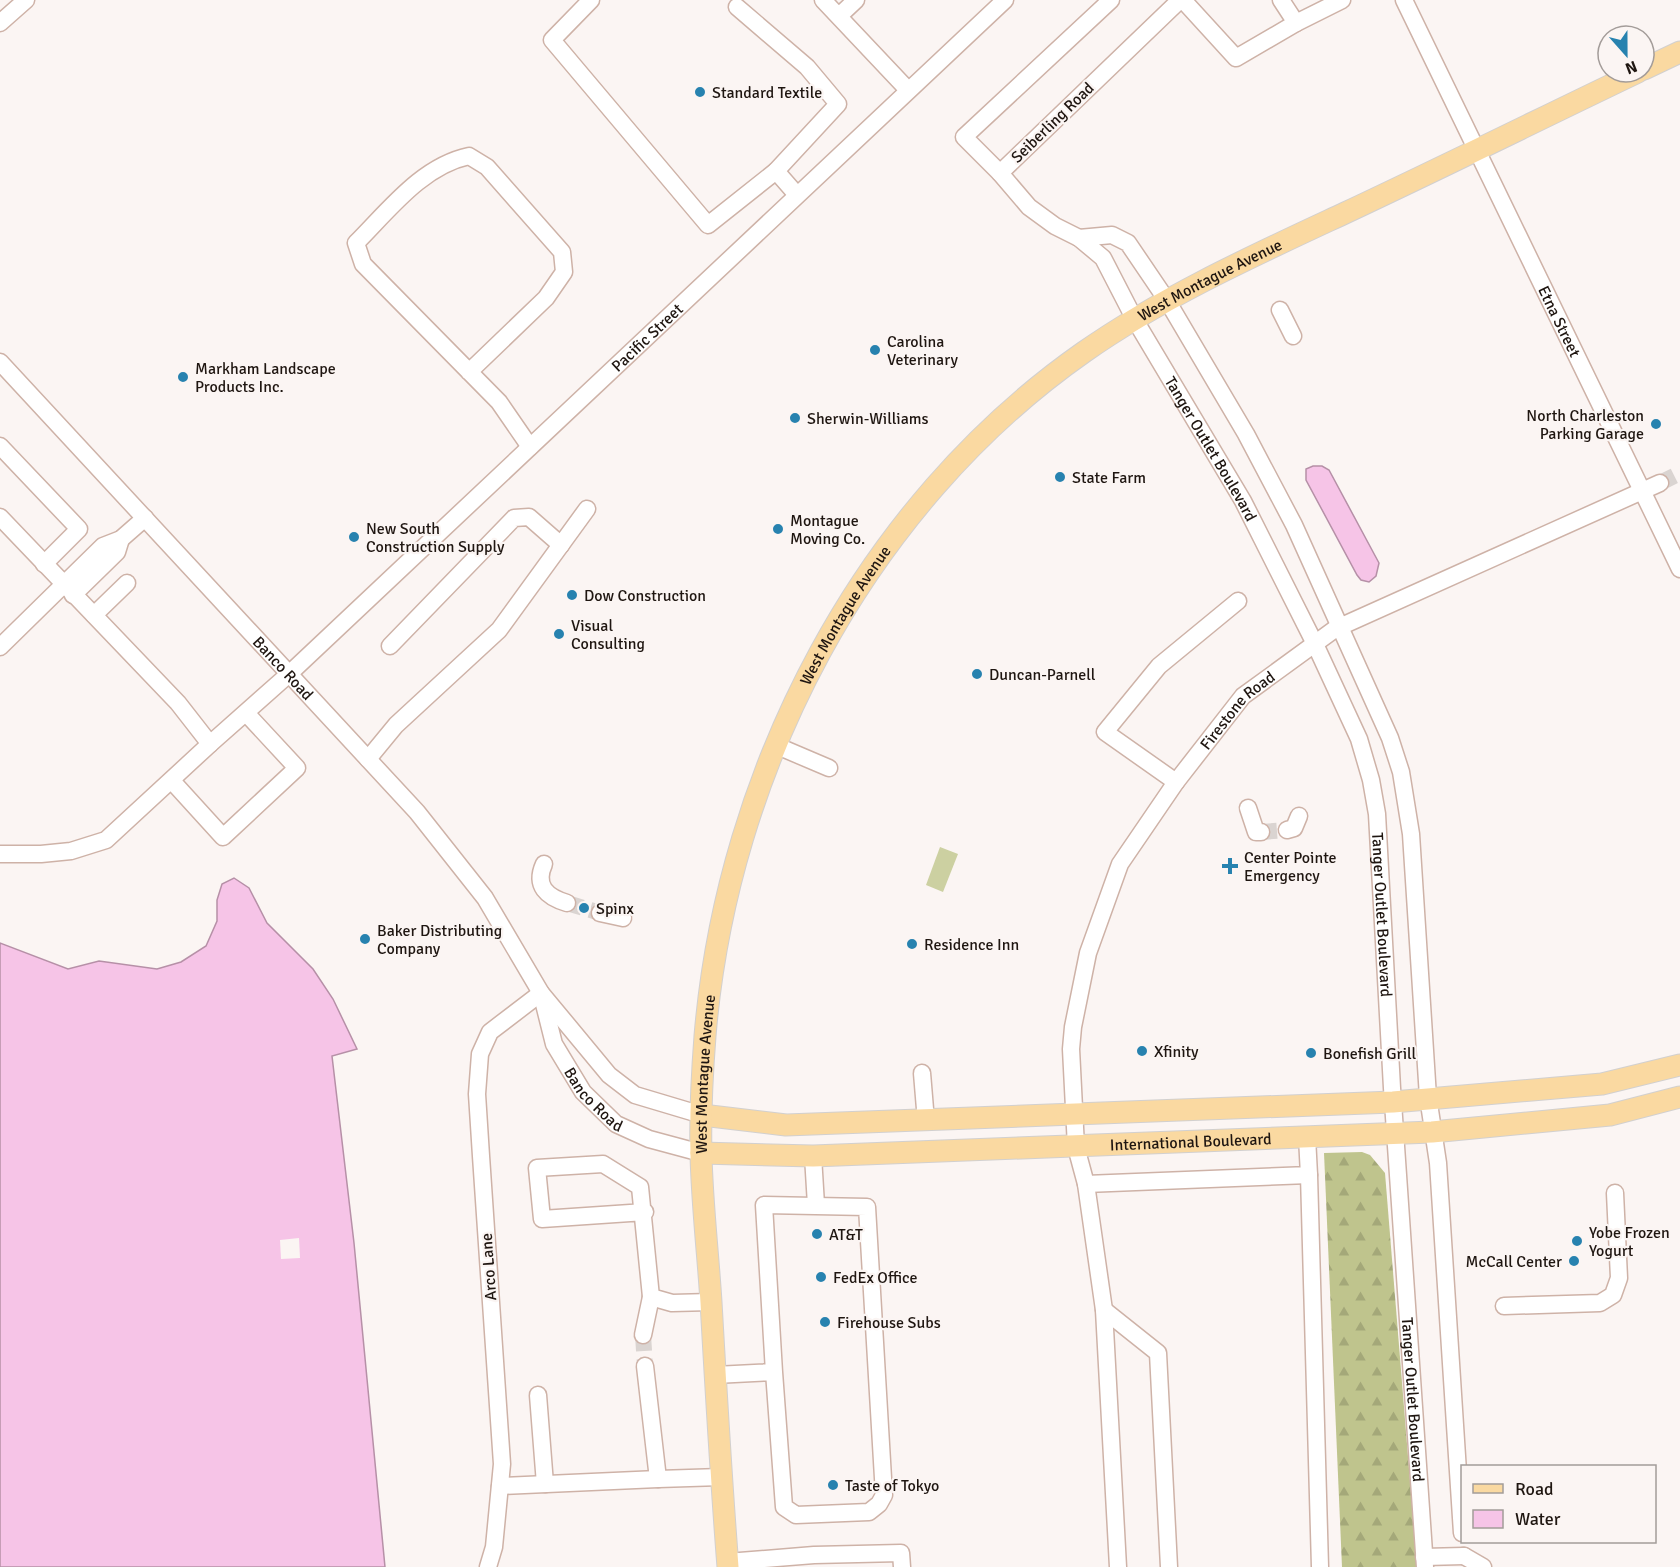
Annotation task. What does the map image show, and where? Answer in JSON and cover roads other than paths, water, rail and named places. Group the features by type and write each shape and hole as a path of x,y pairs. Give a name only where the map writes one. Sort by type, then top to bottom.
{"main road":[{"path":"1656,63 1680,52"},
{"name":"West Montague Avenue","path":"728,1565 701,1153 706,1029 721,925 741,840 775,745 814,661 879,555 950,470 1037,387 1087,350 1135,320 1274,246 1613,84"},
{"name":"International Boulevard","path":"702,1115 786,1125 1393,1102 1428,1097 1602,1084 1680,1065"},
{"name":"International Boulevard","path":"701,1153 813,1156 1432,1132 1610,1115 1680,1097"}],"street":[{"path":"0,23 26,0"},
{"path":"591,0 552,40 708,225 776,171 838,104 807,67 737,2"},
{"path":"824,0 908,90"},
{"path":"839,16 856,0"},
{"name":"Pacific Street","path":"0,854 41,855 71,851 106,840 289,674 1005,0"},
{"path":"1000,173 964,137 1111,0"},
{"path":"1181,0 1236,58 1296,23 1342,0"},
{"name":"Seiberling Road","path":"1135,320 1103,258 1079,238 1055,226 1029,207 1000,173 1181,0"},
{"path":"1281,0 1296,23"},
{"name":"Etna Street","path":"1404,0 1477,150 1488,178 1680,569"},
{"path":"469,372 546,298 564,272 562,252 487,168 469,156 452,160 431,171 356,243 363,264 469,372 499,402 530,447"},
{"path":"776,171 797,195"},
{"path":"1079,238 1112,235 1128,243 1168,302"},
{"name":"Tanger Outlet Boulevard","path":"1168,302 1246,434 1294,525 1390,738 1401,772 1408,808 1428,1097 1438,1163 1461,1518"},
{"path":"1280,310 1293,336"},
{"name":"Tanger Outlet Boulevard","path":"1135,320 1243,501 1315,644 1359,739 1376,805 1395,1133 1425,1562"},
{"name":"Banco Road","path":"0,362 417,812 484,898 541,993 609,1075 635,1095 702,1115"},
{"path":"0,446 79,529 44,564"},
{"name":"Firestone Road","path":"1118,1567 1104,1310 1086,1184 1076,1147 1072,1027 1088,953 1120,864 1176,782 1243,696 1315,644 1341,627 1660,483"},
{"path":"368,759 396,725 499,630 587,509"},
{"path":"0,517 178,703 210,744"},
{"path":"390,646 514,518 529,517 561,545"},
{"path":"0,647 28,619 117,552 122,539 145,518"},
{"path":"94,615 127,583"},
{"path":"1176,782 1104,732 1159,666 1238,601"},
{"path":"172,781 223,837 297,768 246,713"},
{"path":"775,745 829,768"},
{"path":"1248,808 1256,832 1261,832"},
{"path":"1287,830 1294,828 1299,816"},
{"path":"544,864 540,879 542,888 548,896 567,903"},
{"path":"600,913 624,918"},
{"name":"Banco Road","path":"541,993 554,1044 583,1092 616,1124 649,1139 701,1153"},
{"name":"Arco Lane","path":"488,1567 494,1547 502,1464 478,1104 480,1054 490,1032 541,993"},
{"path":"922,1073 926,1121"},
{"path":"1307,1137 1320,1567"},
{"path":"813,1156 816,1204"},
{"path":"643,1335 651,1297 645,1212 640,1187 609,1166 537,1168 542,1220 645,1212"},
{"path":"1086,1184 1309,1175"},
{"path":"1503,1306 1600,1303 1613,1295 1619,1278 1615,1193"},
{"path":"764,1204 867,1207 884,1495 879,1504 868,1512 796,1515 784,1508 774,1372 764,1204"},
{"path":"651,1297 672,1303 711,1302"},
{"path":"1104,1310 1158,1353 1169,1567"},
{"path":"645,1366 658,1479"},
{"path":"715,1375 774,1372"},
{"path":"538,1395 545,1484"},
{"path":"500,1486 721,1477"},
{"path":"728,1565 901,1552 902,1567"},
{"path":"1425,1562 1464,1555 1483,1567"}],"water":[{"path":"1322,466 1329,470 1379,563 1376,576 1369,582 1361,580 1357,575 1306,480 1306,469"},
{"path":"234,878 249,888 267,923 313,969 333,999 357,1049 332,1056 354,1243 385,1567 0,1567 0,943 68,969 99,961 157,969 181,962 206,946 217,921 217,900 222,884"}],"tunnel":[{"path":"1660,483 1680,473"},
{"path":"1261,832 1287,830"},
{"path":"567,903 600,913"},
{"path":"643,1335 645,1366"}],"place":[{"name":"Standard Textile","path":"700,92"},
{"name":"Carolina Veterinary","path":"875,350"},
{"name":"Markham Landscape Products Inc.","path":"183,377"},
{"name":"Sherwin-Williams","path":"795,418"},
{"name":"North Charleston Parking Garage","path":"1656,424"},
{"name":"State Farm","path":"1060,477"},
{"name":"Montague Moving Co.","path":"778,529"},
{"name":"New South Construction Supply","path":"354,537"},
{"name":"Dow Construction","path":"572,595"},
{"name":"Visual Consulting","path":"559,634"},
{"name":"Duncan-Parnell","path":"977,674"},
{"name":"Center Pointe Emergency","path":"1230,866"},
{"name":"Spinx","path":"584,908"},
{"name":"Baker Distributing Company","path":"365,939"},
{"name":"Residence Inn","path":"912,944"},
{"name":"Xfinity","path":"1142,1051"},
{"name":"Bonefish Grill","path":"1311,1053"},
{"name":"AT&T","path":"817,1234"},
{"name":"Yobe Frozen Yogurt","path":"1577,1241"},
{"name":"McCall Center","path":"1574,1261"},
{"name":"FedEx Office","path":"821,1277"},
{"name":"Firehouse Subs","path":"825,1322"},
{"name":"Taste of Tokyo","path":"833,1485"}]}
